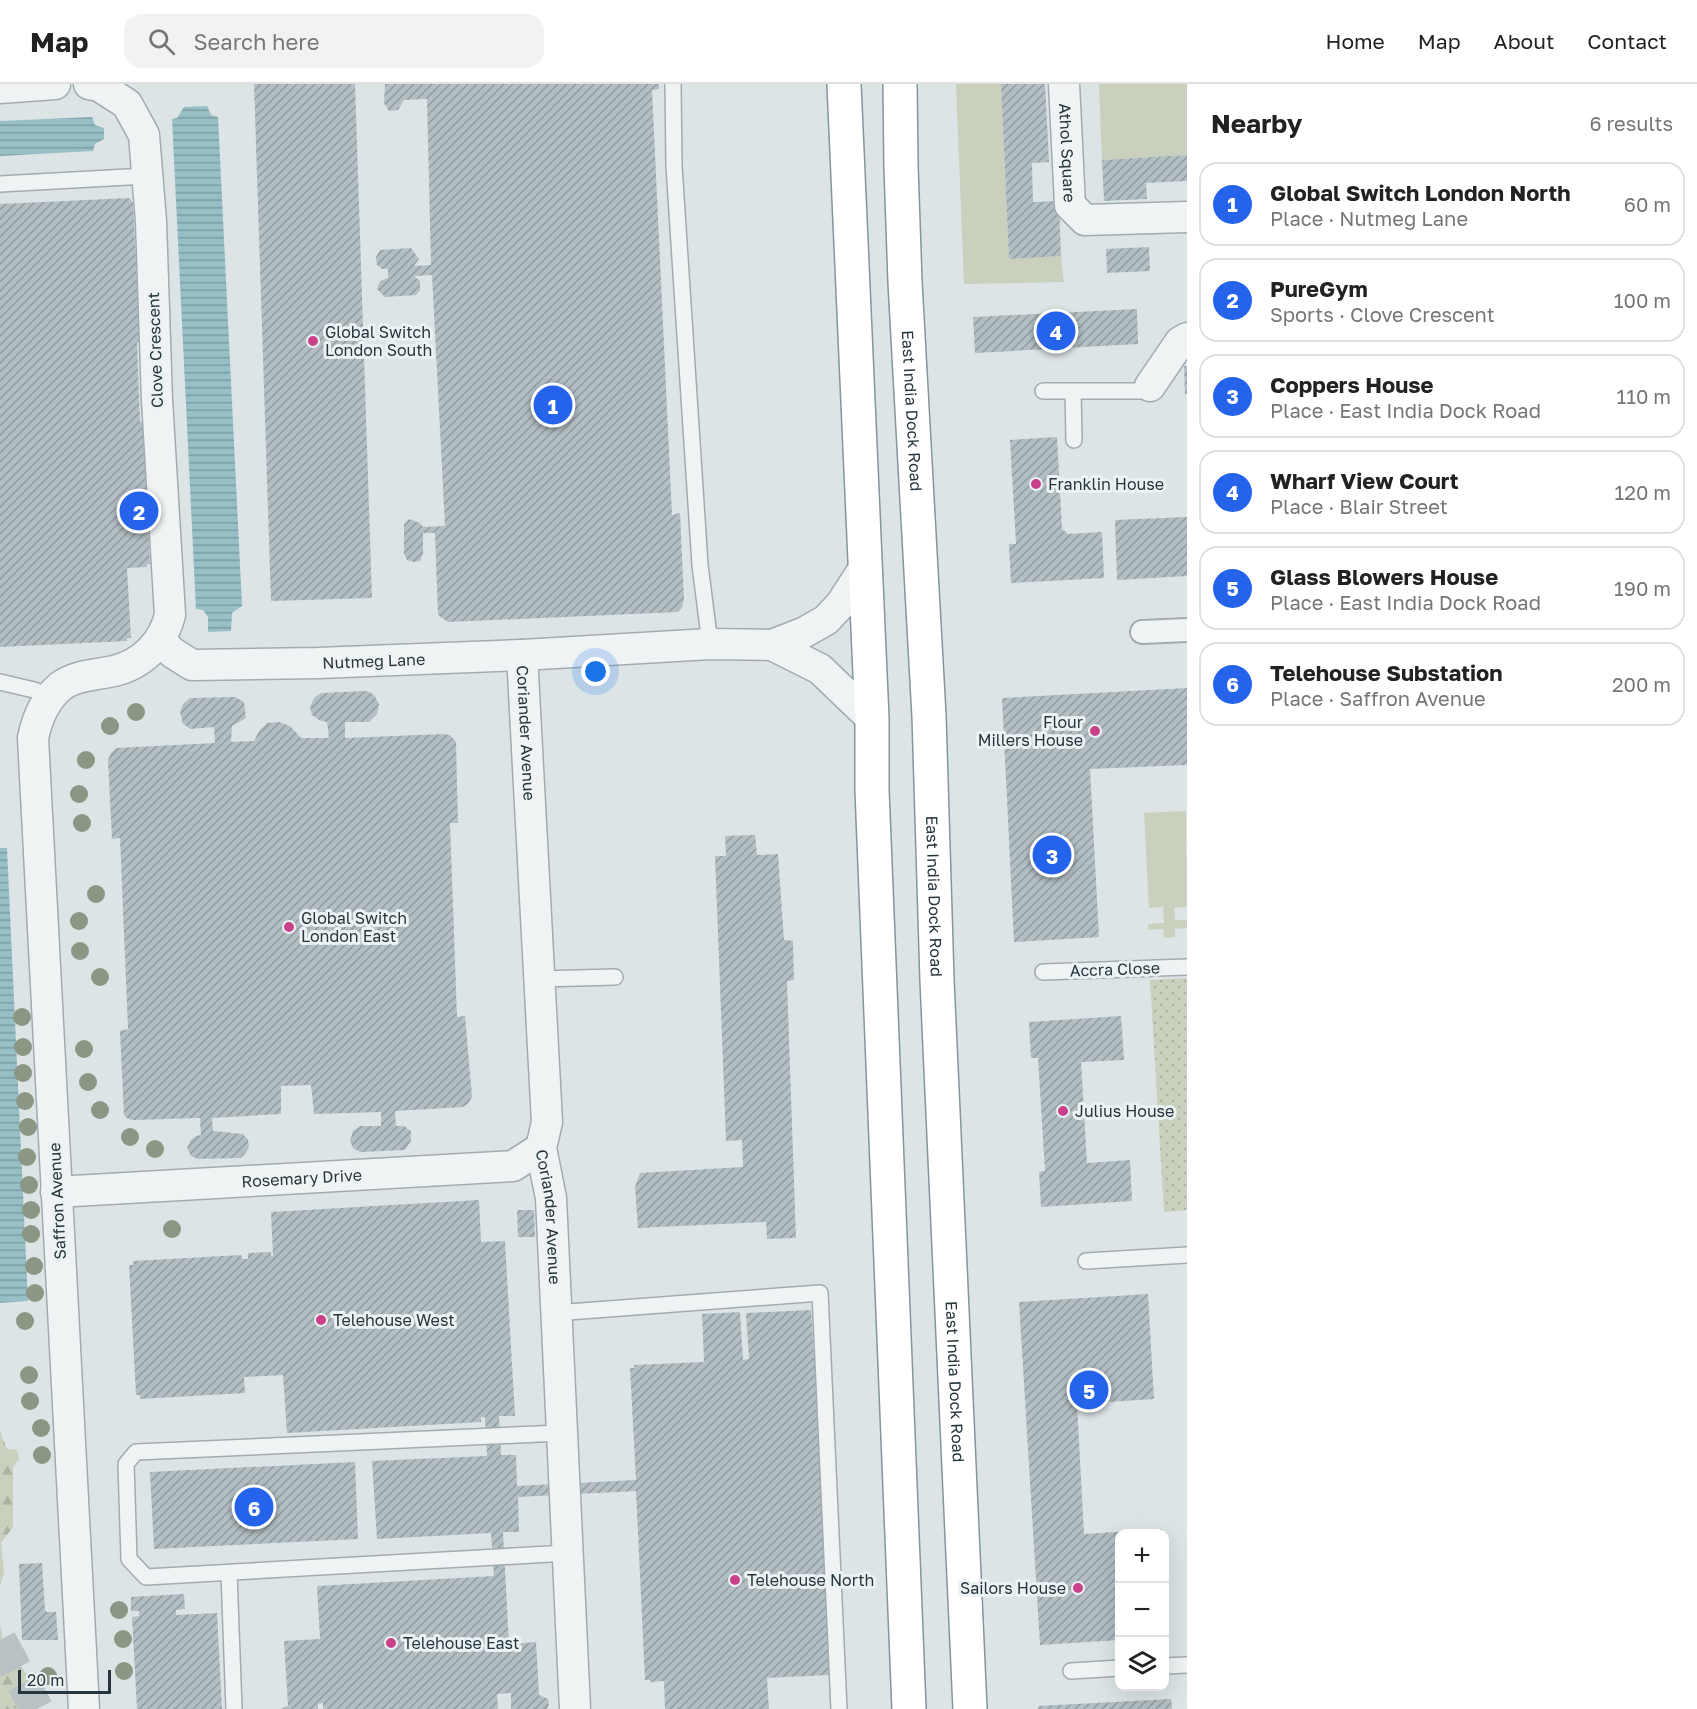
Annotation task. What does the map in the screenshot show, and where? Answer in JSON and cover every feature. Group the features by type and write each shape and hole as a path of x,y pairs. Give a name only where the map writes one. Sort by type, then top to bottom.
{"highway":[{"path":"844,84 872,719 872,790 909,1709"},
{"name":"East India Dock Road","path":"900,84 900,166 929,716 938,991 970,1709"}],"street":[{"path":"0,88 55,84"},
{"name":"Clove Crescent","path":"88,84 99,86 127,104 144,135 170,615 167,627 159,641"},
{"name":"Athol Square","path":"1064,84 1070,205 1085,220 1187,217"},
{"path":"1150,386 1180,342 1187,338"},
{"name":"Nutmeg Lane","path":"159,641 192,665 318,663 710,645 772,645 826,620 841,604 865,567"},
{"path":"1142,632 1187,630"},
{"path":"50,696 62,685 79,678 117,670 138,660 150,652 159,641"},
{"name":"Nutmeg Lane","path":"772,645 820,669 872,719"},
{"name":"Coriander Avenue","path":"522,655 547,1122 541,1148 551,1198 575,1709"},
{"name":"Saffron Avenue","path":"50,696 33,738 84,1709"},
{"name":"Rosemary Drive","path":"56,1192 513,1166 541,1148"}],"lane":[{"path":"674,84 674,166 700,565 710,645"},
{"path":"0,184 146,176"},
{"path":"1043,391 1140,391 1150,386"},
{"path":"1072,391 1074,440"},
{"path":"0,682 50,696"},
{"name":"Accra Close","path":"1043,972 1187,967"},
{"path":"540,979 615,977"},
{"path":"1086,1261 1187,1255"},
{"path":"555,1312 820,1293 839,1709"},
{"path":"561,1433 136,1452 126,1464 129,1559 146,1577 567,1553"},
{"path":"229,1573 234,1709"},
{"path":"1169,1666 1187,1665"},
{"path":"1071,1671 1115,1668"}],"green space":[{"path":"956,84 1001,84 1009,258 1061,256 1064,282 964,284"},
{"path":"1099,84 1187,84 1187,155 1102,160"},
{"path":"1186,811 1187,907 1174,908 1175,920 1187,920 1187,928 1175,929 1175,937 1164,938 1163,929 1149,930 1148,924 1164,923 1163,907 1149,908 1144,813"},
{"path":"1187,978 1187,1210 1164,1212 1150,980"},
{"path":"0,1431 7,1449 17,1450 19,1459 13,1467 13,1527 1,1543 4,1574 0,1586"},
{"path":"0,1625 5,1649 25,1672 13,1694 12,1709 0,1709"},
{"path":"25,1672 39,1689 34,1701 34,1709 12,1709 13,1694"}],"water":[{"path":"207,106 211,115 218,117 242,606 232,613 231,631 208,632 208,617 203,610 196,609 172,119 177,118 184,107"},
{"path":"92,117 95,125 104,128 104,139 95,144 93,151 0,156 0,121"},
{"path":"0,848 7,848 28,1301 0,1303"}],"building":[{"name":"Global Switch London South","path":"254,84 355,84 372,598 271,601"},
{"path":"385,84 659,84 659,89 652,90 672,515 680,513 684,599 678,612 448,622 438,615 435,533 423,533 423,553 420,561 407,560 404,554 404,524 409,519 420,523 423,527 445,526 432,275 414,276 420,281 420,290 416,295 385,297 377,289 380,281 388,278 388,269 382,269 377,265 376,257 380,250 411,248 419,259 414,266 431,265 427,99 404,100 398,110 389,111 384,103"},
{"path":"1001,84 1045,84 1049,162 1032,163 1033,202 1059,201 1061,256 1009,259"},
{"path":"1187,155 1187,181 1146,183 1147,199 1104,201 1102,160"},
{"path":"129,198 133,203 140,342 137,342 140,422 143,422 150,564 147,564 147,567 127,568 131,638 127,638 127,641 0,647 0,204"},
{"path":"1149,247 1150,271 1107,273 1106,249"},
{"path":"1137,309 1138,344 975,353 973,317"},
{"path":"1184,366 1187,366 1187,394 1185,394"},
{"name":"Franklin House","path":"1057,437 1062,529 1068,534 1102,532 1104,578 1011,583 1009,544 1016,544 1010,440"},
{"path":"1187,517 1187,576 1117,580 1115,520"},
{"path":"1187,688 1187,765 1090,769 1099,937 1014,942 1002,698"},
{"name":"Global Switch London East","path":"367,691 374,695 379,704 377,714 369,722 345,722 345,738 444,734 450,735 456,742 458,823 450,823 457,1017 465,1016 472,1096 469,1103 463,1107 395,1111 396,1126 404,1126 411,1131 411,1141 405,1150 360,1152 353,1148 350,1141 353,1131 360,1126 381,1126 381,1112 314,1114 311,1085 281,1086 281,1114 212,1118 213,1131 243,1134 248,1140 249,1147 244,1155 240,1158 198,1159 191,1156 187,1148 191,1140 201,1135 200,1118 134,1120 124,1115 120,1031 128,1029 120,838 112,839 108,760 116,748 215,743 214,727 191,729 183,724 180,712 183,704 190,698 235,697 244,702 246,718 232,726 231,742 254,741 259,731 267,723 279,722 290,726 301,738 329,738 327,722 312,715 310,707 314,698 321,693"},
{"path":"755,835 757,855 778,854 784,940 793,941 794,980 787,981 796,1238 767,1239 766,1222 638,1228 635,1187 640,1173 743,1167 742,1140 726,1141 715,856 726,856 725,836"},
{"name":"Julius House","path":"1121,1016 1124,1060 1081,1062 1087,1163 1130,1160 1132,1201 1041,1207 1039,1172 1045,1171 1038,1058 1031,1058 1029,1022"},
{"path":"479,1200 481,1242 505,1241 515,1416 499,1416 501,1455 516,1455 517,1486 636,1480 630,1368 635,1368 634,1365 704,1362 702,1314 740,1312 743,1360 749,1359 746,1313 811,1310 814,1355 818,1355 833,1669 829,1670 829,1675 767,1678 769,1709 665,1709 664,1681 645,1680 636,1491 518,1497 519,1532 503,1532 509,1644 536,1642 539,1695 548,1699 547,1709 511,1709 511,1693 497,1694 498,1709 323,1709 323,1703 318,1704 318,1709 281,1709 288,1706 284,1641 320,1639 317,1586 494,1576 491,1533 377,1539 372,1461 487,1456 485,1417 481,1417 481,1422 287,1433 283,1375 244,1377 245,1393 140,1399 140,1395 136,1395 129,1265 134,1265 133,1261 241,1255 242,1259 248,1259 248,1253 271,1252 273,1256 271,1212"},
{"path":"517,1210 534,1210 535,1237 518,1237"},
{"path":"1148,1294 1154,1399 1077,1404 1084,1534 1115,1532 1115,1640 1040,1645 1019,1302"},
{"path":"355,1462 358,1539 154,1549 150,1472"},
{"path":"42,1563 45,1610 56,1612 58,1640 22,1640 19,1564"},
{"path":"184,1594 185,1609 176,1610 176,1615 217,1613 222,1709 137,1709 132,1617 139,1616 139,1611 131,1611 131,1597"},
{"path":"1171,1699 1172,1709 1038,1709 1038,1706"}],"tunnel":[{"path":"0,1640 37,1709"}],"place":[{"name":"Wharf View Court","path":"1056,331"},
{"name":"Global Switch London South","path":"313,341"},
{"name":"Global Switch London North","path":"553,405"},
{"name":"Franklin House","path":"1036,484"},
{"name":"PureGym","path":"139,511"},
{"name":"Flour Millers House","path":"1095,731"},
{"name":"Coppers House","path":"1052,855"},
{"name":"Global Switch London East","path":"289,927"},
{"name":"Julius House","path":"1063,1111"},
{"name":"Telehouse West","path":"321,1320"},
{"name":"Glass Blowers House","path":"1089,1390"},
{"name":"Telehouse Substation","path":"254,1507"},
{"name":"Telehouse North","path":"735,1580"},
{"name":"Sailors House","path":"1078,1588"},
{"name":"Telehouse East","path":"391,1643"}]}
